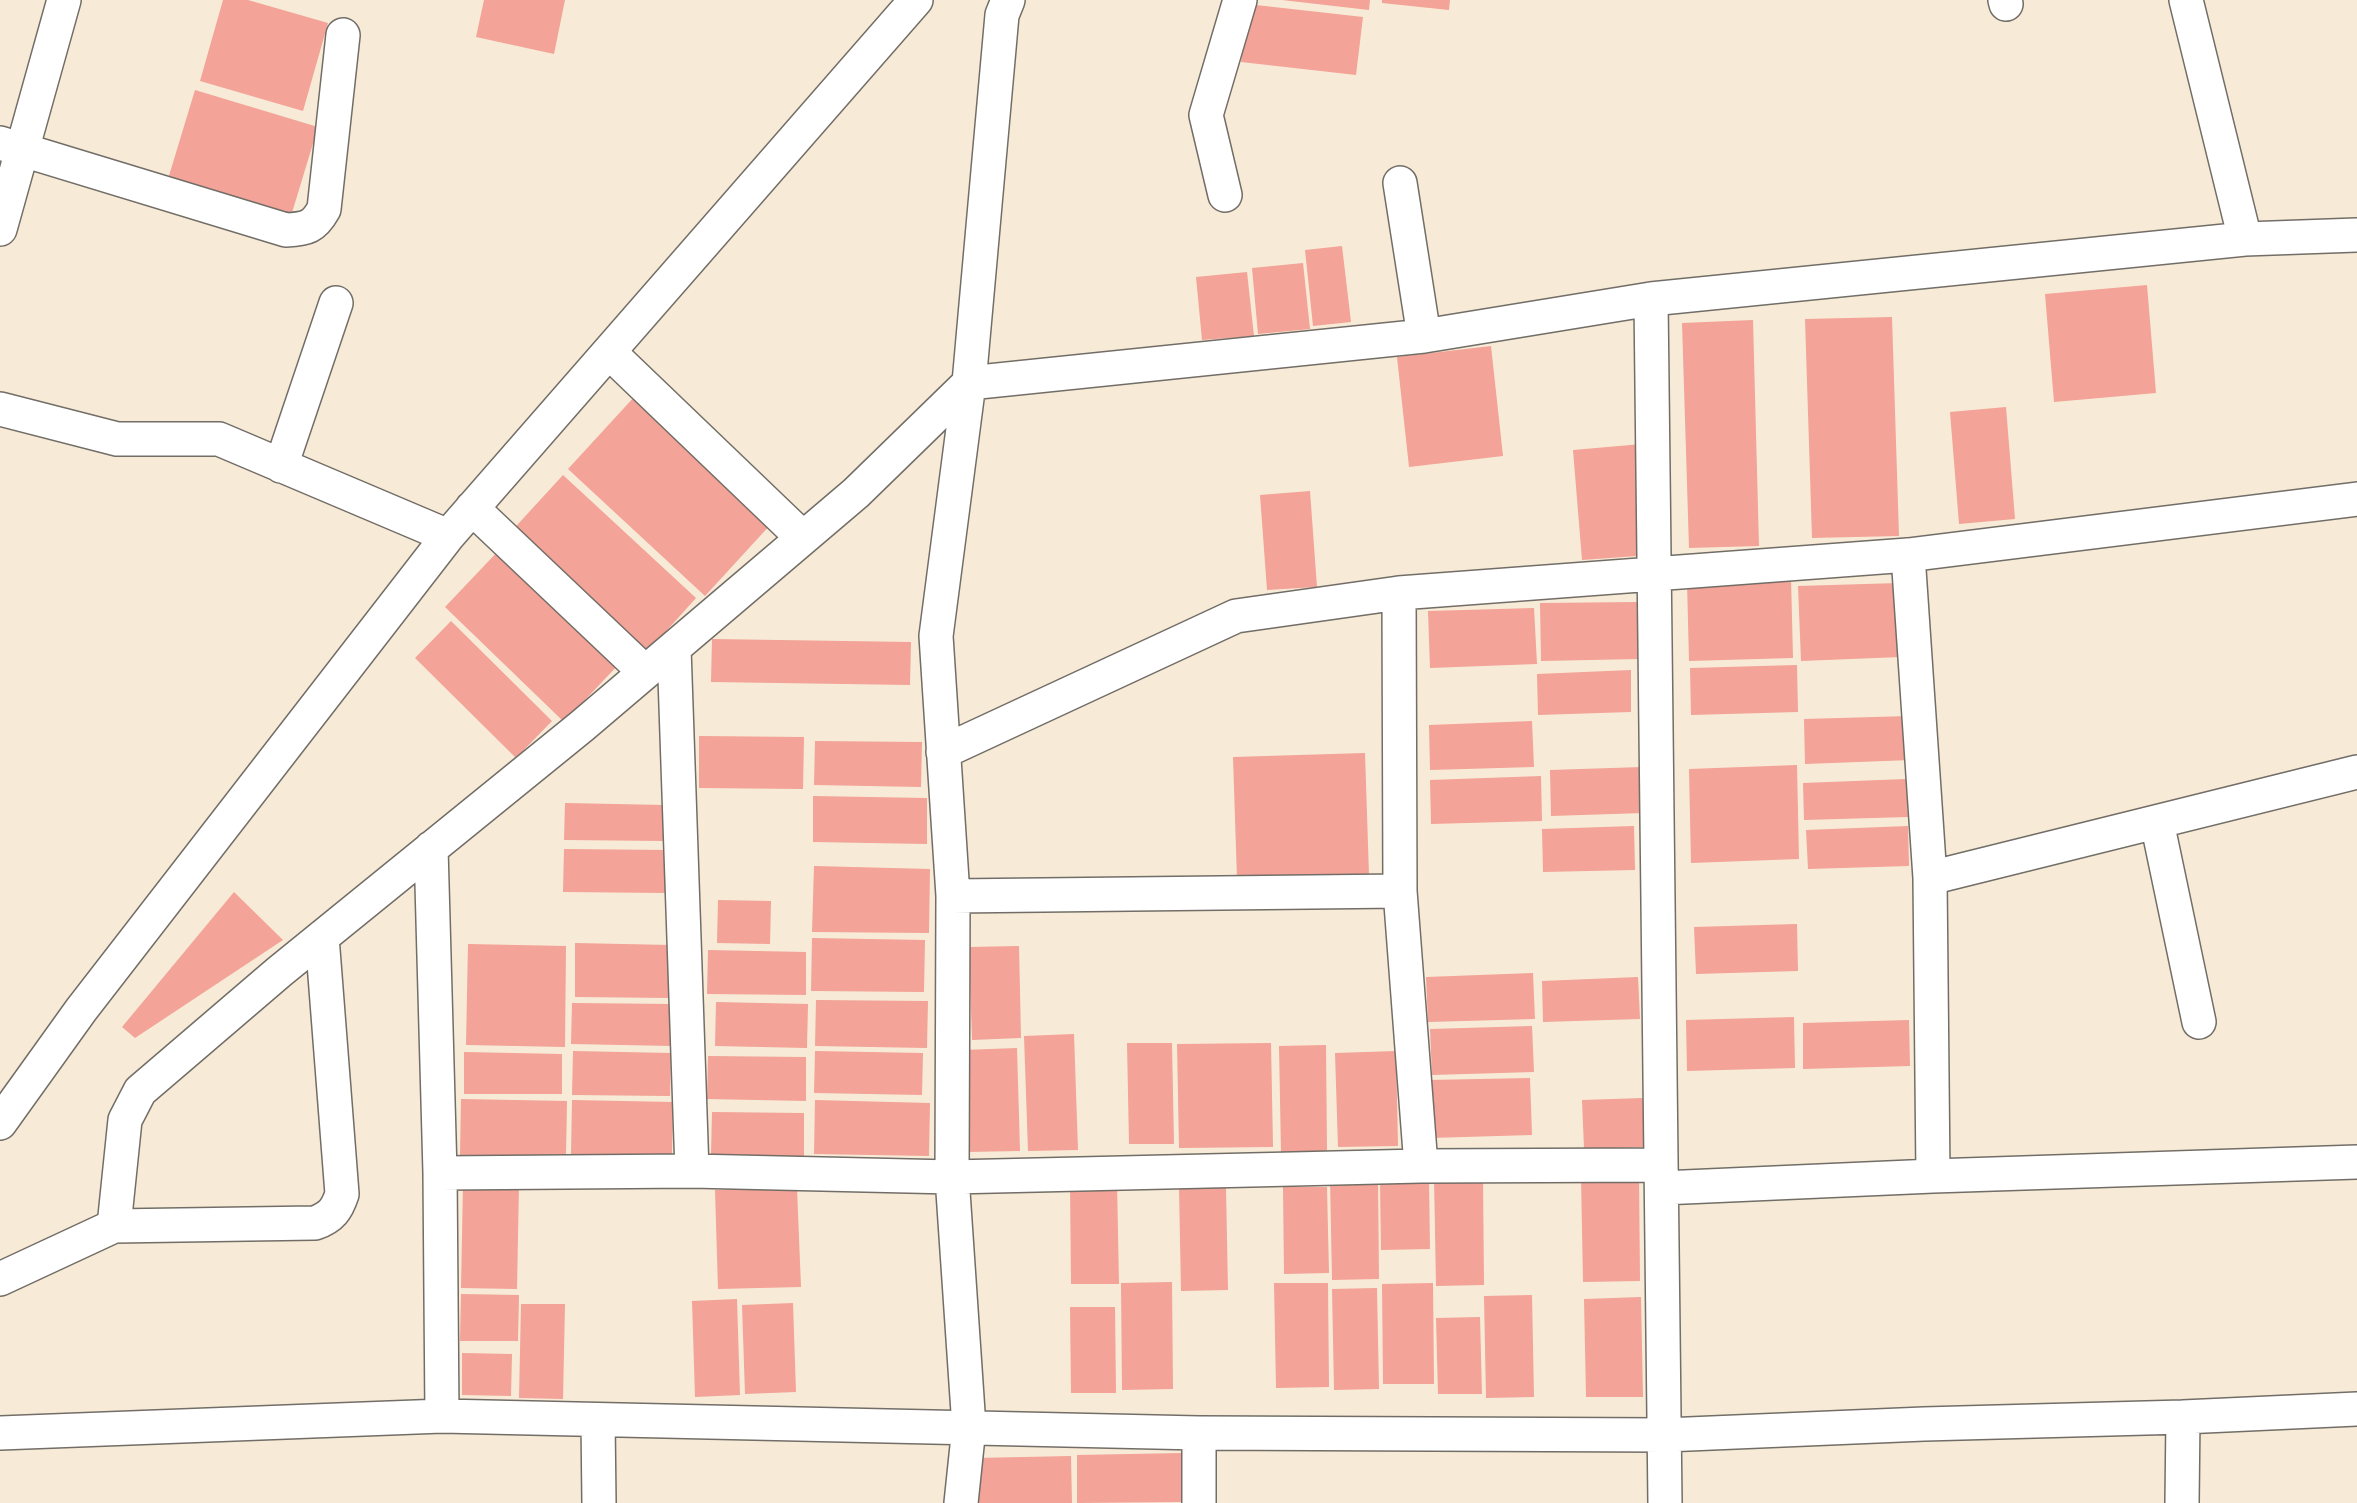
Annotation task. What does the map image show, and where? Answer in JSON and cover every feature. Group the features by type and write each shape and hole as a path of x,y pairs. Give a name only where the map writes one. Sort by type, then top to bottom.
{"street":[{"path":"0,229 12,146 64,0"},
{"path":"0,1123 81,1010 448,536 916,0"},
{"path":"961,1503 969,1427 951,1177 953,896 936,636 969,383 1002,15 1008,0"},
{"path":"1225,195 1206,115 1240,0"},
{"path":"2186,0 2245,239"},
{"path":"12,146 286,230 306,228 316,223 324,209 343,36"},
{"path":"1400,183 1424,336"},
{"path":"114,1226 125,1120 140,1091 322,937 674,648 856,493 969,383 1424,336 1651,299 2245,239 2357,235"},
{"path":"1651,299 1665,1503"},
{"path":"281,466 336,303"},
{"path":"609,352 803,538"},
{"path":"0,409 117,439 219,439 448,536"},
{"path":"943,752 1236,616 1399,592 1908,555 2357,499"},
{"path":"472,508 645,672"},
{"path":"1908,555 1930,878 1933,1176"},
{"path":"1399,592 1400,891 1421,1166"},
{"path":"674,648 692,1172"},
{"path":"1930,878 2157,822 2355,780"},
{"path":"2157,822 2199,1022"},
{"path":"431,848 440,1173 442,1416"},
{"path":"953,896 1400,891"},
{"path":"0,1279 114,1226 315,1223 325,1220 336,1211 342,1194 322,937"},
{"path":"440,1173 692,1172 951,1177 1421,1166 1662,1176 1933,1176 2357,1162"},
{"path":"0,1433 442,1416 1199,1433 1665,1435 1924,1424 2183,1418 2357,1409"},
{"path":"2182,1503 2183,1418"},
{"path":"598,1420 599,1503"},
{"path":"1199,1433 1199,1503"}],"building":[{"path":"223,0 248,0 328,23 303,111 200,81"},
{"path":"484,0 565,0 554,54 476,37"},
{"path":"1282,0 1370,0 1369,10"},
{"path":"1382,0 1450,0 1449,10 1382,3"},
{"path":"1247,4 1363,17 1356,75 1241,62"},
{"path":"195,90 318,127 291,216 168,179"},
{"path":"1342,246 1351,322 1313,326 1305,250"},
{"path":"1303,263 1310,329 1258,334 1252,268"},
{"path":"1247,272 1254,336 1202,340 1196,277"},
{"path":"2147,285 2156,393 2054,402 2045,294"},
{"path":"1892,317 1899,536 1812,538 1805,319"},
{"path":"1753,320 1759,546 1689,548 1682,323"},
{"path":"1491,346 1503,456 1409,467 1397,357"},
{"path":"635,396 772,523 705,596 568,469"},
{"path":"2006,407 2015,519 1959,524 1950,412"},
{"path":"1642,444 1651,555 1582,560 1573,450"},
{"path":"563,475 696,598 642,658 508,535"},
{"path":"1310,491 1317,587 1267,590 1260,495"},
{"path":"502,547 621,662 564,722 445,607"},
{"path":"1791,578 1793,658 1689,661 1687,581"},
{"path":"1899,583 1901,657 1801,661 1798,586"},
{"path":"1638,602 1639,659 1541,661 1540,603"},
{"path":"1534,608 1537,664 1430,668 1428,611"},
{"path":"451,621 552,721 516,758 415,658"},
{"path":"712,639 911,642 910,685 711,682"},
{"path":"1797,665 1798,712 1691,715 1690,668"},
{"path":"1631,670 1631,712 1538,715 1537,674"},
{"path":"1909,716 1911,760 1805,764 1804,719"},
{"path":"1532,721 1534,767 1430,770 1429,725"},
{"path":"699,736 804,737 803,789 699,788"},
{"path":"815,741 922,742 921,787 814,785"},
{"path":"1365,753 1369,875 1237,879 1233,757"},
{"path":"1797,765 1799,859 1691,863 1689,769"},
{"path":"1642,767 1644,813 1551,816 1550,770"},
{"path":"1541,776 1542,821 1431,824 1430,780"},
{"path":"1906,779 1908,817 1804,820 1803,783"},
{"path":"813,796 927,798 927,844 813,842"},
{"path":"565,803 665,805 665,841 564,840"},
{"path":"1634,826 1635,870 1543,872 1542,829"},
{"path":"1908,826 1909,866 1808,869 1806,830"},
{"path":"564,849 669,850 668,893 563,892"},
{"path":"814,866 930,869 929,933 812,932"},
{"path":"234,892 283,940 135,1038 122,1027"},
{"path":"718,900 771,901 770,944 717,943"},
{"path":"1797,924 1798,971 1696,974 1694,927"},
{"path":"812,938 925,940 924,992 811,991"},
{"path":"575,943 671,945 670,998 575,997"},
{"path":"468,944 566,946 565,1047 466,1045"},
{"path":"1019,946 1021,1038 972,1040 969,947"},
{"path":"708,950 806,952 806,995 707,994"},
{"path":"1533,973 1535,1019 1428,1022 1426,977"},
{"path":"1638,977 1640,1019 1543,1022 1542,981"},
{"path":"816,1000 928,1001 927,1048 815,1046"},
{"path":"716,1002 808,1004 807,1048 715,1046"},
{"path":"572,1003 673,1004 673,1046 571,1044"},
{"path":"1794,1017 1795,1068 1687,1071 1686,1020"},
{"path":"1909,1020 1910,1066 1803,1069 1803,1023"},
{"path":"1532,1026 1534,1072 1432,1075 1430,1029"},
{"path":"1074,1034 1078,1150 1028,1151 1024,1036"},
{"path":"1127,1043 1172,1043 1174,1144 1129,1144"},
{"path":"1271,1043 1273,1147 1179,1148 1177,1044"},
{"path":"1326,1045 1327,1151 1281,1152 1279,1046"},
{"path":"1017,1048 1020,1151 965,1152 963,1050"},
{"path":"573,1051 671,1053 670,1096 572,1095"},
{"path":"815,1051 923,1053 922,1095 814,1093"},
{"path":"1396,1051 1398,1146 1338,1147 1335,1053"},
{"path":"464,1052 562,1054 562,1094 464,1094"},
{"path":"708,1056 806,1057 806,1101 707,1099"},
{"path":"1530,1078 1532,1135 1430,1138 1428,1080"},
{"path":"1643,1098 1644,1147 1584,1149 1582,1100"},
{"path":"461,1099 567,1101 566,1156 460,1155"},
{"path":"572,1100 673,1102 672,1155 571,1154"},
{"path":"815,1100 930,1103 929,1156 814,1154"},
{"path":"712,1112 804,1113 804,1157 711,1155"},
{"path":"1639,1176 1640,1281 1583,1282 1581,1177"},
{"path":"1483,1177 1484,1285 1436,1286 1434,1178"},
{"path":"1330,1178 1378,1178 1379,1279 1332,1280"},
{"path":"1429,1180 1430,1249 1381,1250 1380,1181"},
{"path":"1070,1181 1117,1181 1119,1284 1071,1284"},
{"path":"463,1183 519,1184 517,1289 461,1288"},
{"path":"1283,1187 1327,1187 1329,1273 1284,1274"},
{"path":"797,1188 801,1287 718,1289 715,1190"},
{"path":"1179,1188 1226,1188 1228,1290 1181,1291"},
{"path":"1172,1282 1173,1389 1122,1390 1121,1283"},
{"path":"1274,1283 1328,1283 1329,1387 1276,1388"},
{"path":"1433,1283 1434,1384 1383,1384 1382,1284"},
{"path":"1377,1288 1379,1389 1334,1390 1332,1289"},
{"path":"461,1294 519,1295 518,1341 460,1341"},
{"path":"1532,1295 1534,1397 1486,1398 1484,1296"},
{"path":"1641,1297 1643,1397 1586,1397 1584,1299"},
{"path":"737,1299 740,1395 695,1397 692,1301"},
{"path":"793,1303 796,1392 745,1394 742,1305"},
{"path":"521,1304 565,1304 563,1399 519,1398"},
{"path":"1070,1307 1115,1307 1116,1393 1071,1393"},
{"path":"1480,1317 1482,1394 1438,1394 1436,1318"},
{"path":"462,1353 512,1354 511,1396 462,1395"},
{"path":"1183,1453 1184,1502 1077,1503 1077,1455"},
{"path":"1071,1456 1072,1503 976,1503 975,1458"}]}
